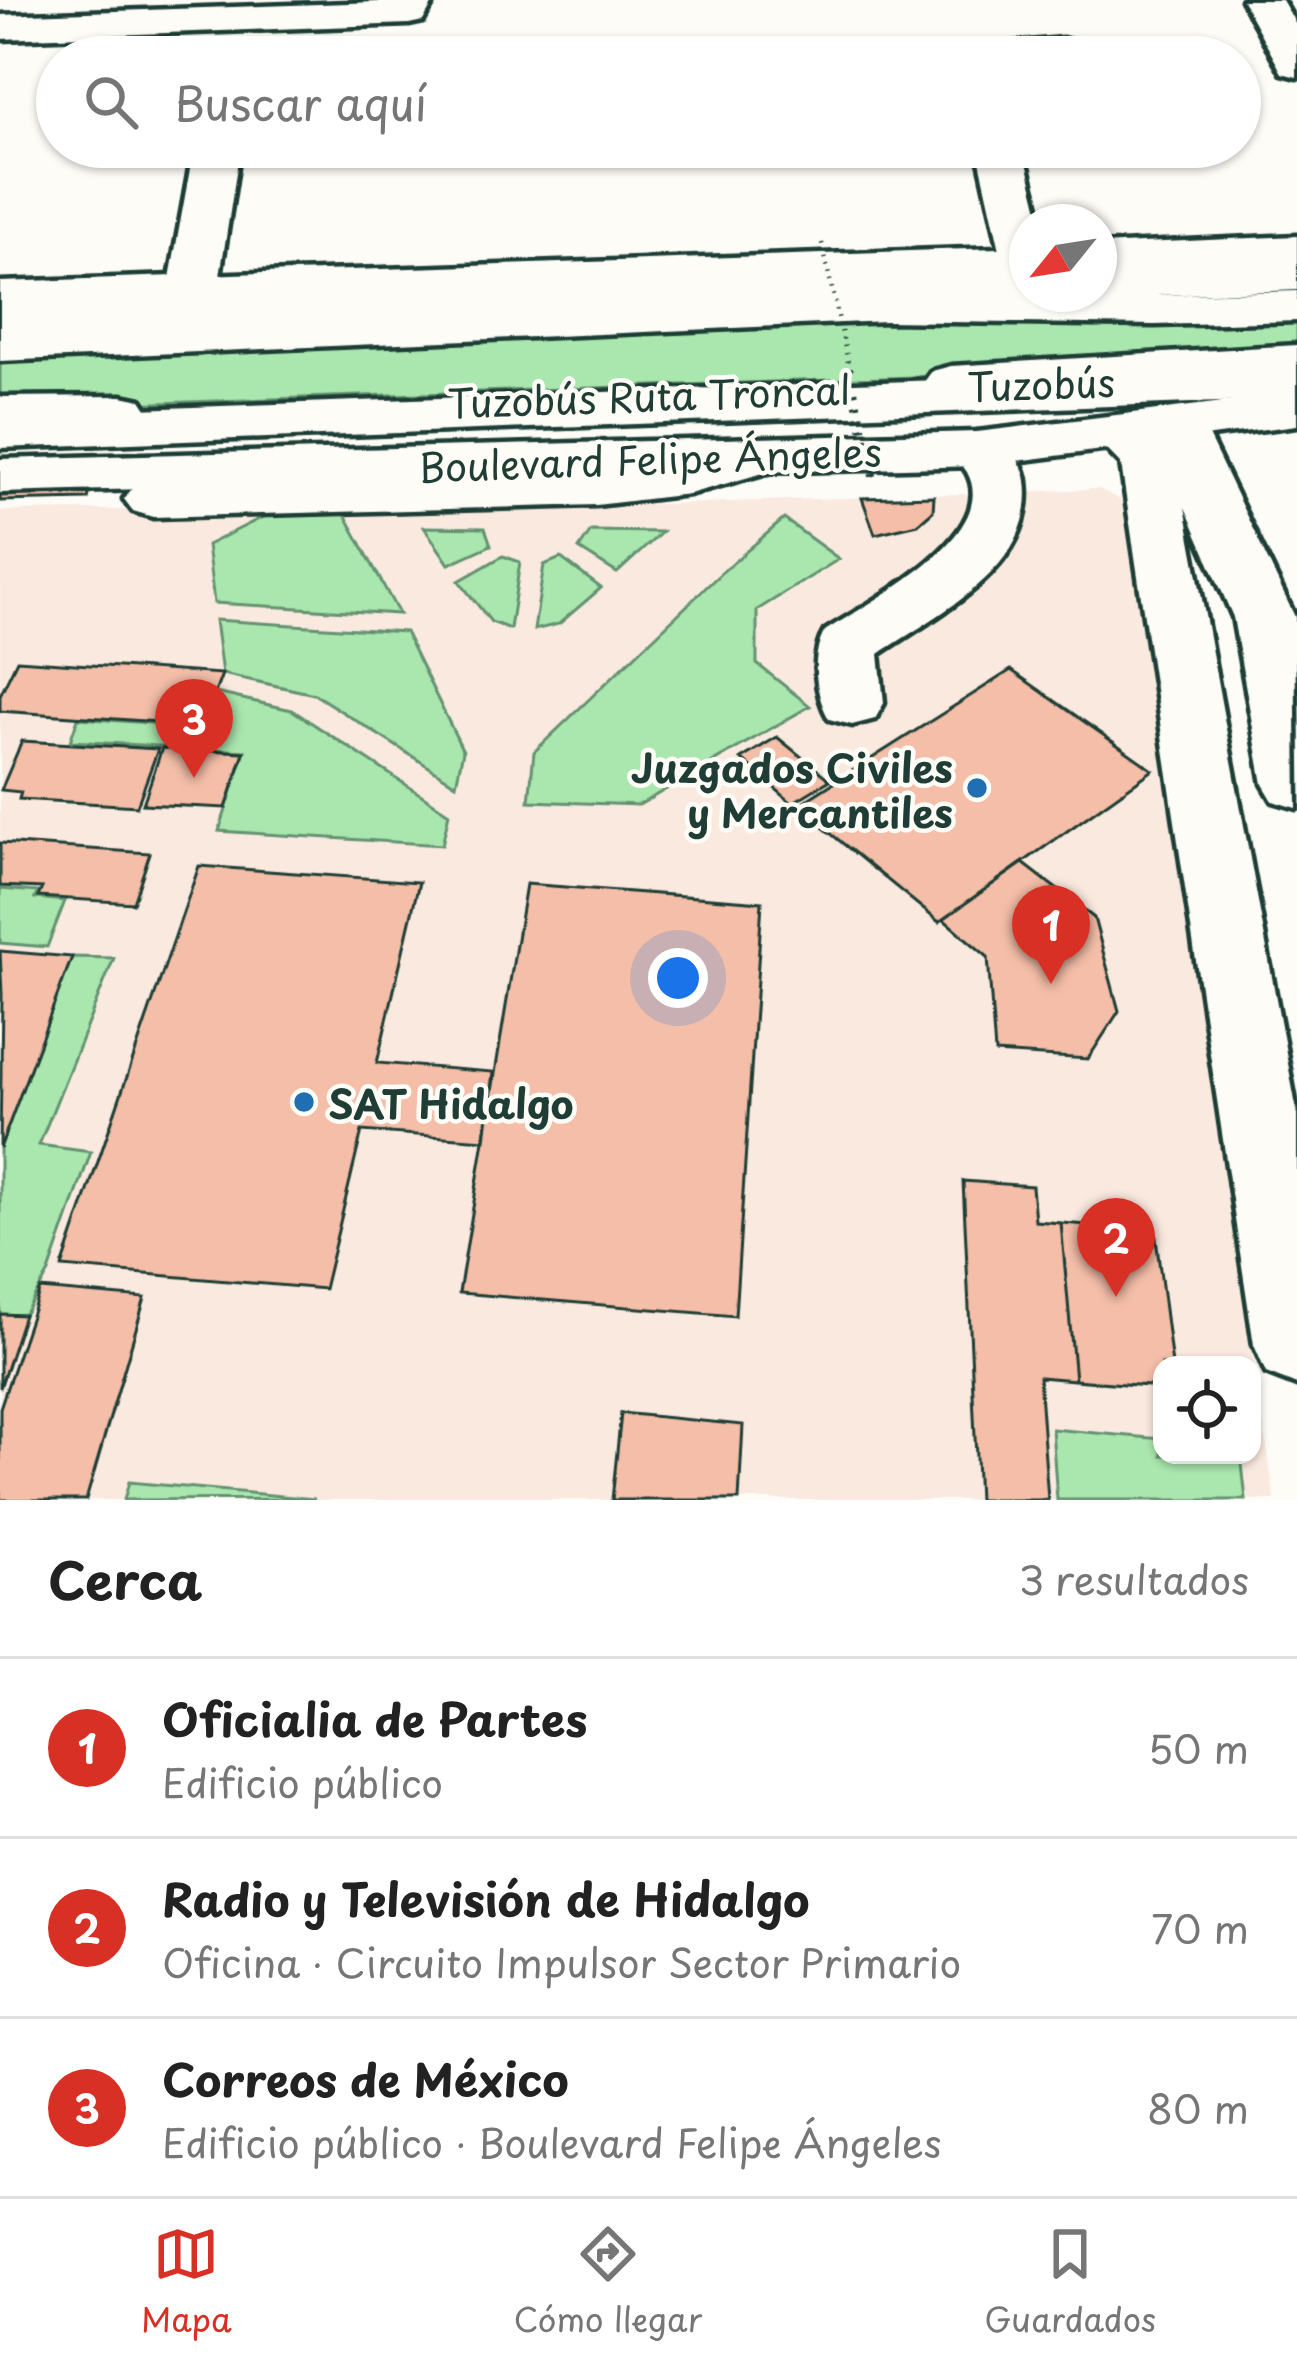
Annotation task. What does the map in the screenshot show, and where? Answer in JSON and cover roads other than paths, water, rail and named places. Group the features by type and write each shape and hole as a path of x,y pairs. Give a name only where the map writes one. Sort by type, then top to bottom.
{"main road":[{"path":"0,2 41,0"},
{"path":"0,27 187,10 409,12 416,0"},
{"path":"1262,0 1297,64"},
{"path":"194,289 214,168"},
{"path":"1005,168 1014,204"},
{"path":"1040,168 1053,204"},
{"path":"1117,259 1297,251"},
{"path":"14,302 194,289 1009,262"},
{"path":"1117,281 1297,275"},
{"path":"0,324 1009,286"},
{"path":"886,306 1297,291"},
{"name":"Tuzobús Ruta Troncal","path":"0,345 886,306 1155,310 1297,306"},
{"name":"Tuzobús Ruta Troncal","path":"0,413 785,392 1297,361"},
{"name":"Tuzobús","path":"785,392 1297,373"},
{"name":"Boulevard Felipe Ángeles","path":"0,431 1297,383"},
{"name":"Boulevard Felipe Ángeles","path":"0,476 150,504 596,488 689,477 765,454 977,448 1297,409"},
{"path":"1147,428 1280,631 1297,784"},
{"path":"1147,428 1148,459 1297,1345"},
{"path":"852,703 847,646 946,581 989,540 999,493 997,472 977,448"}],"place":[{"name":"Correos de México","path":"194,778"},
{"name":"Juzgados Civiles y Mercantiles","path":"977,788"},
{"name":"Oficialia de Partes","path":"1051,984"},
{"name":"SAT Hidalgo","path":"304,1102"},
{"name":"Radio y Televisión de Hidalgo","path":"1116,1297"}]}
